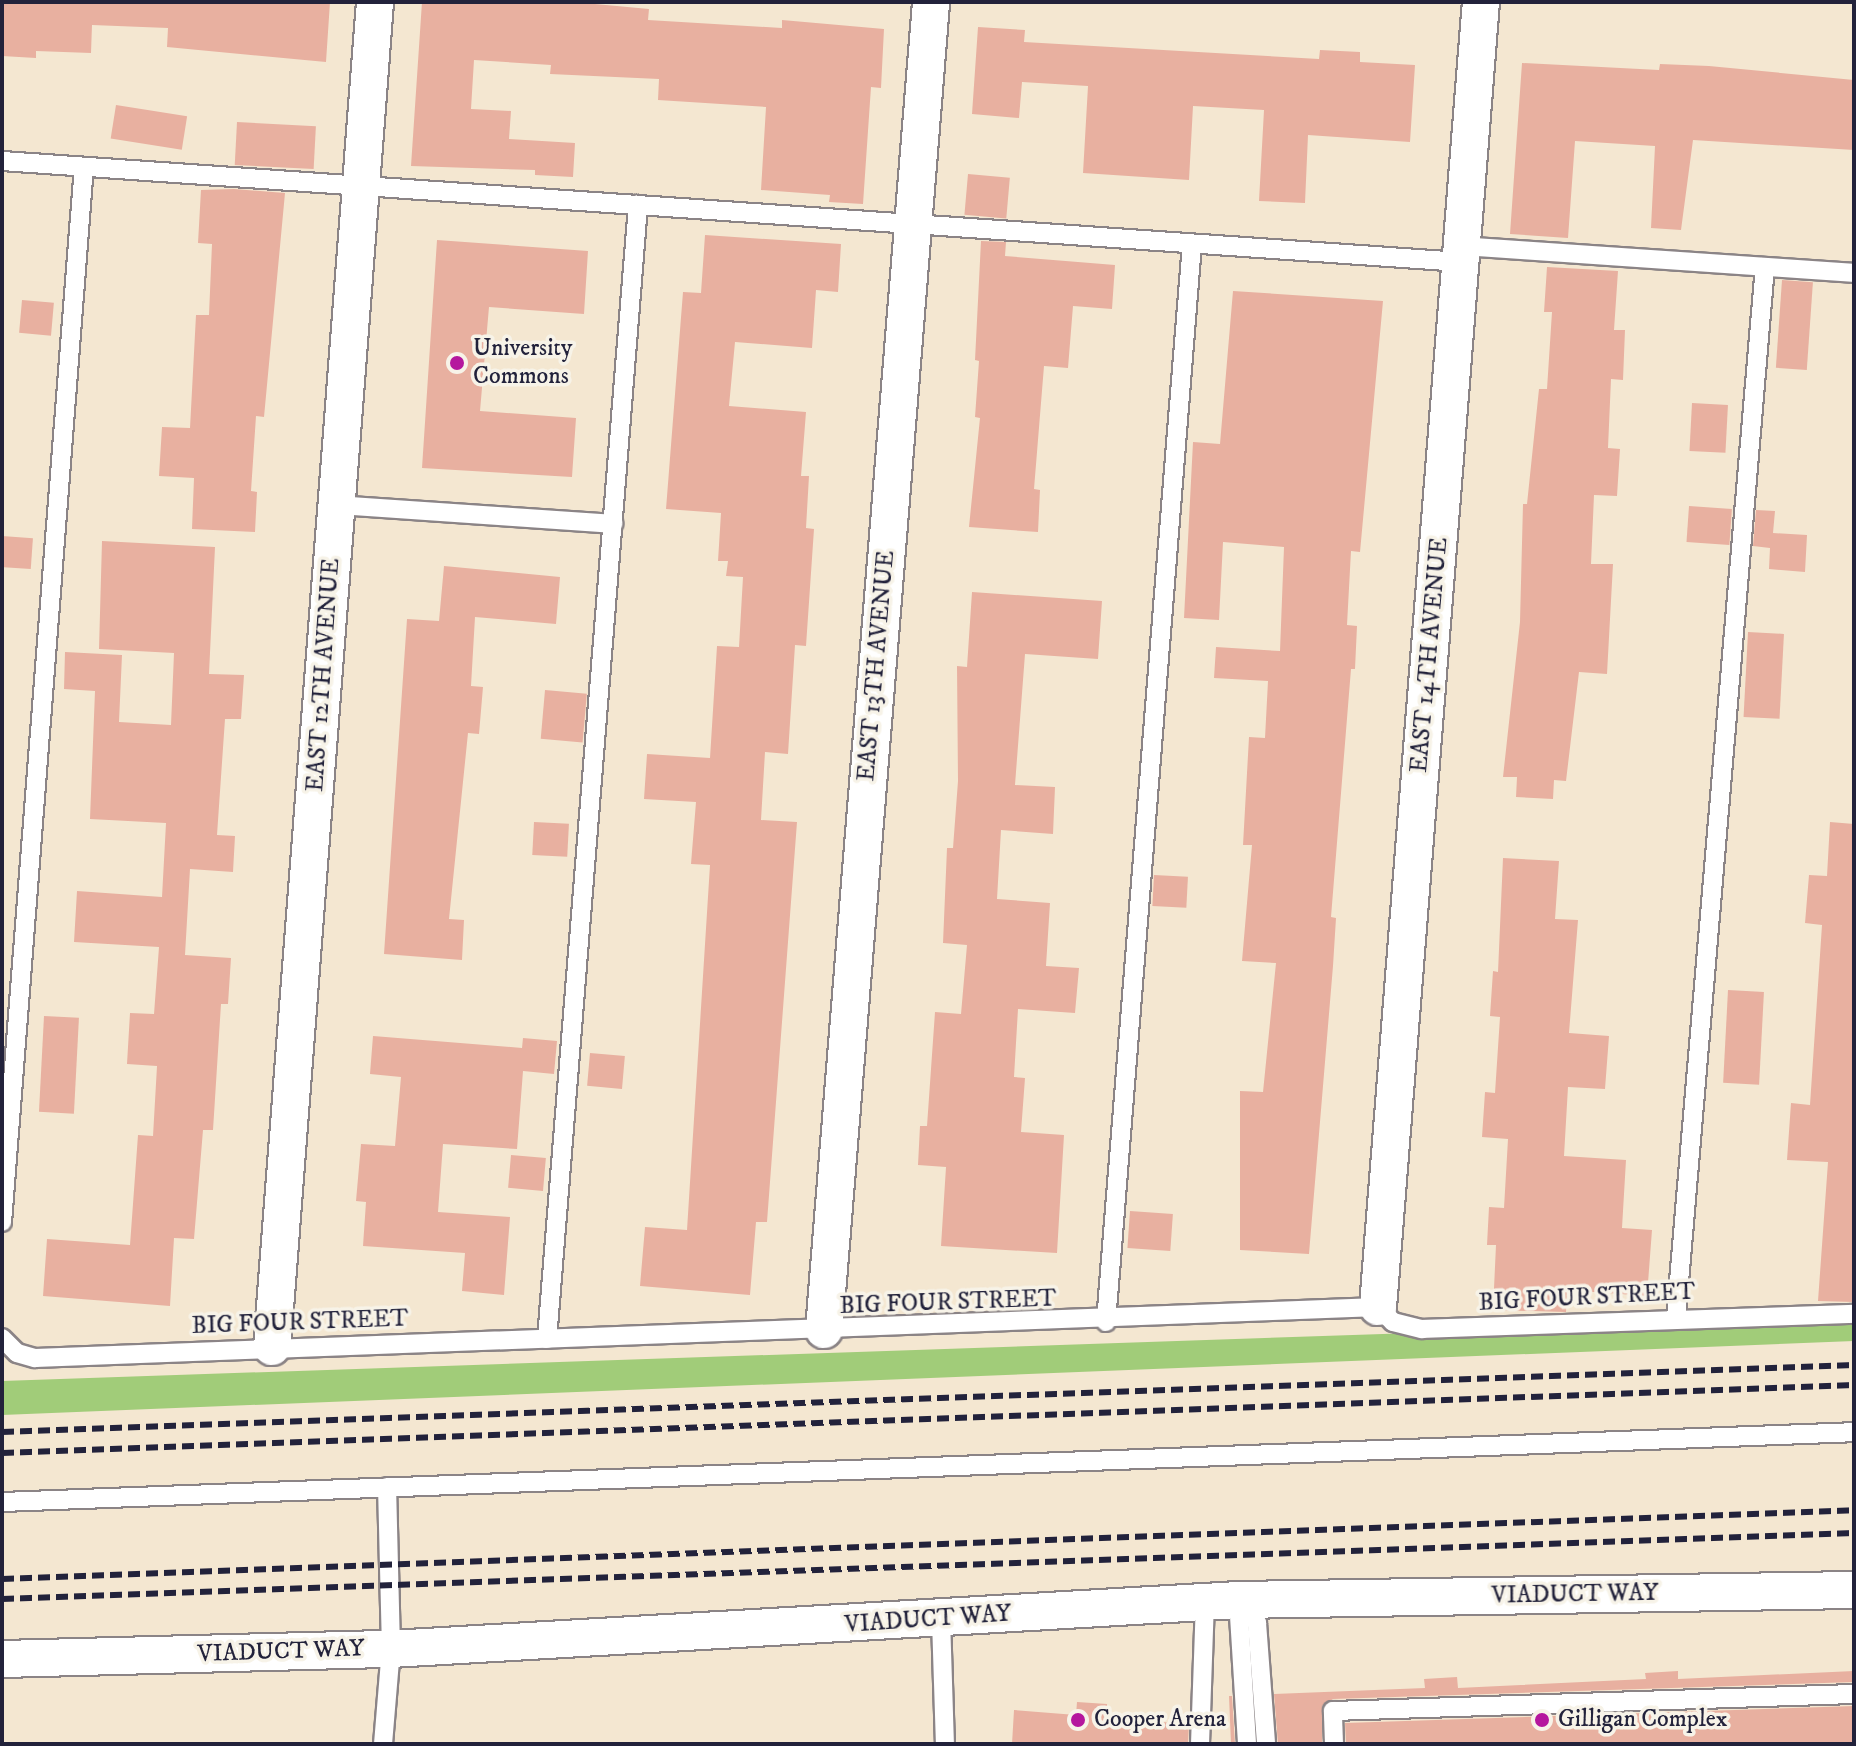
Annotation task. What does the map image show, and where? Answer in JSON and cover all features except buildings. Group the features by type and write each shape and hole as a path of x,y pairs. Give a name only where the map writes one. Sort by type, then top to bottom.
{"street":[{"name":"EAST 12TH AVENUE","path":"272,1347 375,2"},
{"name":"EAST 13TH AVENUE","path":"824,1330 931,2"},
{"name":"EAST 14TH AVENUE","path":"1378,1307 1481,2"},
{"name":"VIADUCT WAY","path":"2,1659 391,1649 1222,1601 1854,1590"}],"lane":[{"path":"2,161 1192,244 1854,273"},
{"path":"2,1222 84,167"},
{"path":"547,1339 638,205"},
{"path":"1106,1322 1192,244"},
{"path":"1676,1317 1765,267"},
{"path":"337,505 613,524"},
{"name":"BIG FOUR STREET","path":"2,1338 17,1353 35,1358 272,1347 1106,1322 1378,1307 1393,1322 1422,1329 1529,1328 1676,1317 1854,1314"},
{"path":"2,1502 1854,1432"},
{"path":"383,1744 391,1649 387,1487"},
{"path":"1200,1744 1222,1601"},
{"path":"1222,1601 1247,1744"},
{"path":"1222,1601 1257,1623 1266,1744"},
{"path":"941,1619 945,1744"},
{"path":"1334,1744 1333,1711 1854,1694"}],"green space":[{"path":"1854,1318 1854,1341 2,1415 2,1381"}],"railway":[{"path":"2,1432 1854,1365"},
{"path":"2,1453 1854,1385"},
{"path":"2,1579 1854,1510"},
{"path":"2,1599 1854,1533"}],"place":[{"name":"University Commons","path":"457,363"},
{"name":"Cooper Arena","path":"1078,1720"},
{"name":"Gilligan Complex","path":"1542,1720"}]}
